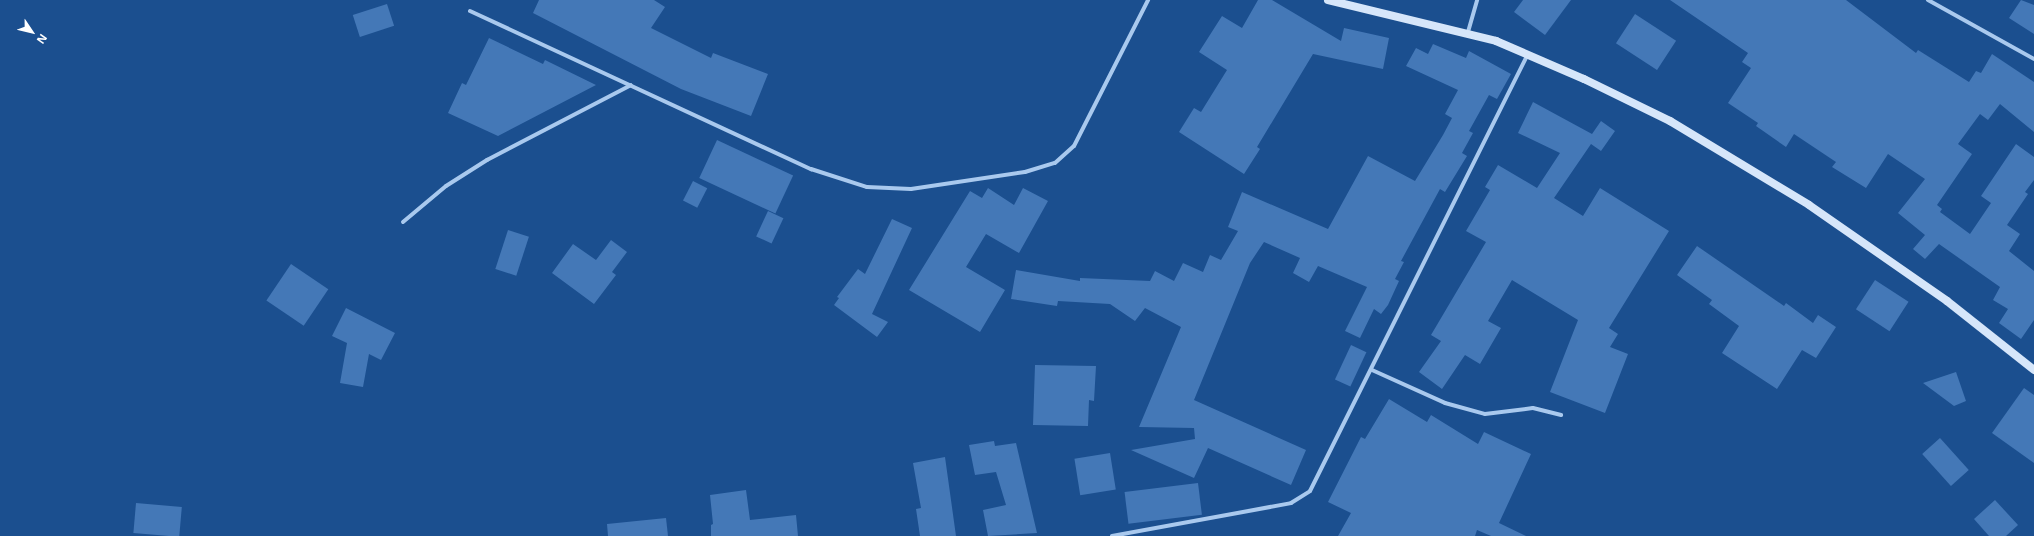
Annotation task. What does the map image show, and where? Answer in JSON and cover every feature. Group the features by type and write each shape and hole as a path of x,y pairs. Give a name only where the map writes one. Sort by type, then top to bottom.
{"street":[{"path":"470,11 811,169 867,187 910,188 1025,172 1055,163 1074,146 1148,0"},
{"path":"1328,0 1468,32 1528,54 1670,121 1763,175 1947,301 2034,370"},
{"path":"1468,32 1477,0"},
{"path":"1928,0 2034,59"},
{"path":"1112,536 1291,503 1310,491 1372,370 1528,54"},
{"path":"403,222 446,186 487,160 631,85"},
{"path":"1372,370 1445,403 1485,414 1533,408 1560,415"}],"building":[{"path":"539,0 654,0 665,7 651,28 711,58 713,53 768,74 751,116 681,89 533,13"},
{"path":"1258,0 1272,0 1341,41 1344,28 1389,38 1383,69 1313,54 1257,147 1260,149 1244,174 1179,132 1194,108 1201,112 1227,70 1199,52 1222,16 1242,28"},
{"path":"1523,0 1571,0 1545,35 1514,12"},
{"path":"1670,0 1846,0 1916,53 1918,50 1969,82 1976,71 1981,73 1992,54 2034,82 2034,132 2000,104 1988,120 1980,114 1958,144 1972,154 1937,205 1942,209 1940,212 1970,234 1991,203 1981,196 2016,144 2034,157 2034,180 2025,192 2028,194 2007,225 2020,234 2009,251 2034,271 2034,320 2021,339 1999,323 2008,309 1993,300 2000,287 1939,244 1925,259 1913,249 1925,235 1898,213 1925,179 1888,154 1866,188 1832,167 1836,162 1794,134 1786,147 1756,126 1758,123 1728,103 1751,68 1742,62 1748,53"},
{"path":"2021,0 2034,5 2034,34 2009,18"},
{"path":"387,4 394,26 360,37 353,15"},
{"path":"1635,14 1676,41 1657,70 1616,43"},
{"path":"489,38 543,64 545,60 596,85 498,136 448,113 462,83 466,85"},
{"path":"1433,44 1466,58 1469,51 1511,74 1497,99 1489,95 1469,131 1473,133 1462,153 1467,156 1445,192 1440,189 1401,261 1404,262 1395,279 1399,281 1388,305 1381,314 1374,309 1360,338 1345,331 1367,287 1318,266 1309,282 1293,273 1300,258 1264,242 1250,263 1194,400 1306,450 1291,485 1208,448 1194,478 1131,450 1195,439 1194,428 1139,427 1181,327 1145,308 1135,321 1110,304 1058,301 1057,306 1011,299 1016,270 1080,281 1080,278 1150,281 1155,271 1174,281 1183,263 1203,272 1210,255 1221,260 1238,231 1228,227 1242,192 1328,229 1368,156 1415,181 1443,135 1452,118 1445,114 1458,90 1406,66 1416,48 1428,54"},
{"path":"1533,102 1592,134 1601,121 1615,131 1601,151 1591,144 1554,198 1583,216 1600,188 1669,231 1609,328 1618,334 1610,347 1628,354 1605,413 1550,392 1578,320 1512,280 1488,321 1501,328 1480,364 1465,355 1442,389 1419,372 1441,341 1431,335 1486,242 1466,231 1490,190 1485,187 1498,165 1537,188 1560,153 1518,133"},
{"path":"717,140 793,175 775,214 699,178"},
{"path":"693,181 707,188 697,208 683,201"},
{"path":"988,188 1014,205 1023,188 1048,201 1019,253 986,234 966,267 1005,290 980,332 909,290 970,191 982,198"},
{"path":"768,211 783,218 772,244 756,236"},
{"path":"892,219 912,228 872,314 888,322 877,337 834,305 839,298 837,297 858,269 865,274"},
{"path":"508,230 529,237 516,276 495,269"},
{"path":"611,240 627,252 612,272 616,275 594,304 552,273 573,244 596,260"},
{"path":"1697,246 1784,306 1786,303 1813,323 1818,315 1836,327 1816,358 1802,350 1777,389 1722,353 1739,326 1709,304 1712,300 1677,275"},
{"path":"291,264 328,289 304,326 266,300"},
{"path":"1875,280 1909,302 1889,331 1856,309"},
{"path":"346,308 395,333 381,360 369,354 363,387 340,383 347,343 332,336"},
{"path":"1351,345 1366,352 1350,387 1335,379"},
{"path":"1035,365 1096,366 1094,401 1089,400 1088,426 1033,425"},
{"path":"1956,372 1966,401 1954,406 1923,383"},
{"path":"2024,388 2034,395 2034,463 1992,433"},
{"path":"1389,399 1427,422 1431,415 1478,444 1484,432 1531,454 1499,523 1526,536 1491,536 1477,530 1475,536 1338,536 1351,513 1328,502 1361,437 1365,439"},
{"path":"1940,438 1969,470 1951,486 1922,454"},
{"path":"994,441 995,446 1016,443 1037,533 988,536 983,510 1006,505 996,472 975,475 969,445"},
{"path":"1110,453 1116,490 1080,495 1074,459"},
{"path":"945,457 956,536 920,536 916,509 921,508 913,463"},
{"path":"1198,483 1202,515 1128,524 1125,492"},
{"path":"746,490 750,520 796,515 798,536 711,536 711,525 713,524 710,495"},
{"path":"1995,500 2018,525 2006,536 1989,536 1974,519"},
{"path":"136,503 182,507 179,536 133,533"},
{"path":"666,518 668,536 608,536 607,524"}]}
